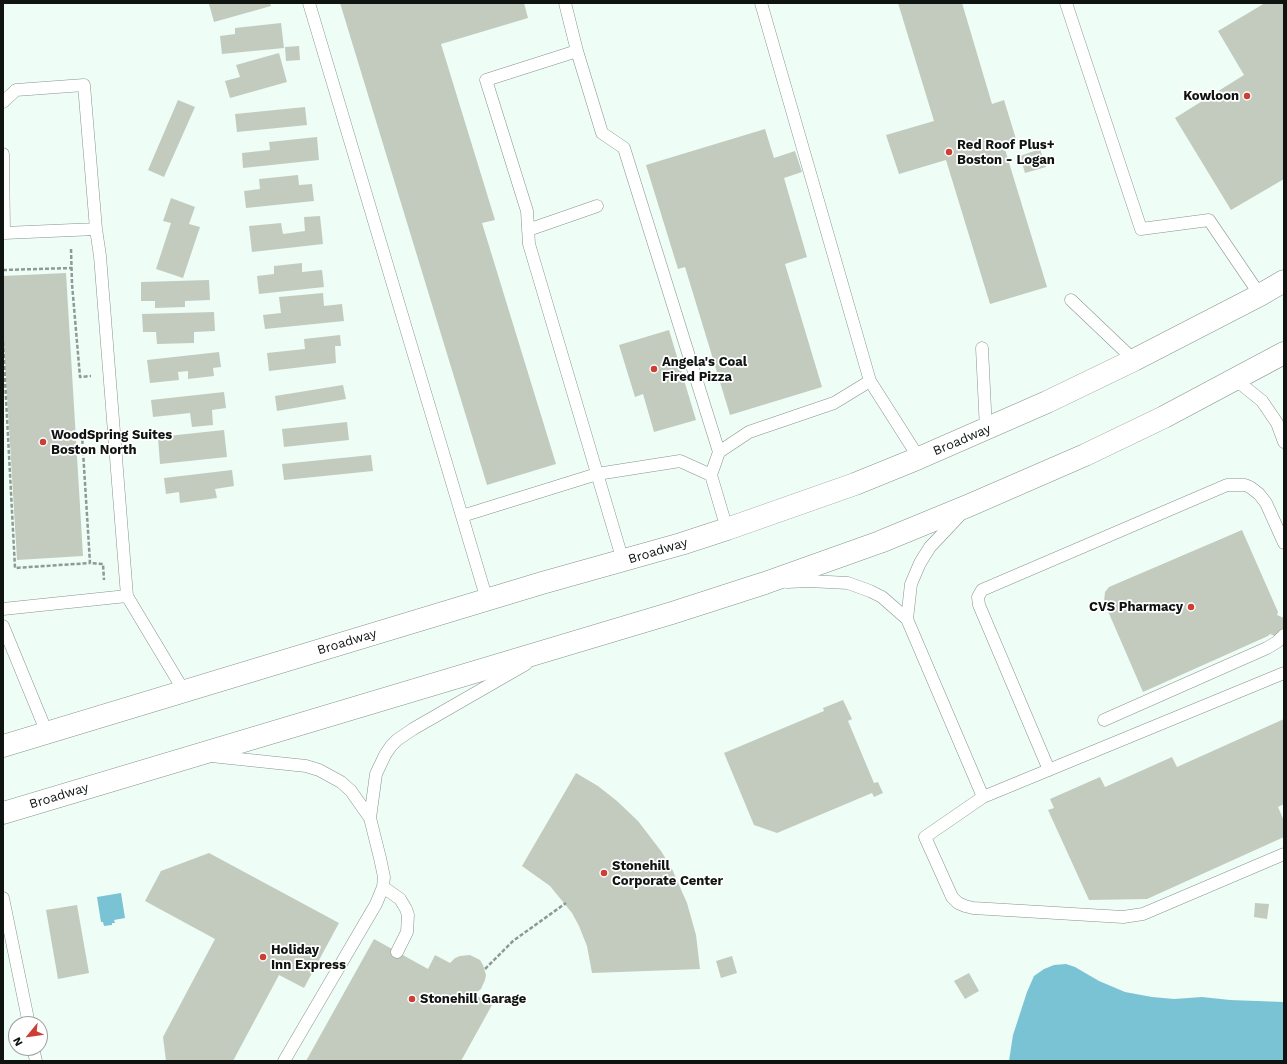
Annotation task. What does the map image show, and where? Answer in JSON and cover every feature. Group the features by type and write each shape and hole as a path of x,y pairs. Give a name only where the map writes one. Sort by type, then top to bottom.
{"highway":[{"name":"Broadway","path":"3,746 487,600 623,561 727,529 855,484 986,430 1134,360 1260,295 1284,281"},
{"name":"Broadway","path":"3,813 672,613 765,583 880,542 1085,455 1164,417 1236,380 1284,353"}],"lane":[{"path":"309,3 487,600"},
{"path":"565,3 577,51 602,133 624,148 719,452 711,475 727,529"},
{"path":"761,3 870,381 919,458"},
{"path":"1066,3 1141,229 1208,220 1260,295"},
{"path":"577,51 486,80 527,211 529,244 623,561"},
{"path":"3,102 16,90 84,85 127,596 184,691"},
{"path":"3,154 4,233 96,229"},
{"path":"528,230 597,206"},
{"path":"1071,300 1134,360"},
{"path":"982,348 986,430"},
{"path":"1236,380 1262,401 1277,423 1284,442"},
{"path":"719,452 749,432 834,403 870,381"},
{"path":"462,516 597,474 680,461 711,475"},
{"path":"1049,770 979,605 978,600 980,592 984,588 1222,486 1233,484 1250,487 1263,498 1284,543"},
{"path":"907,619 911,584 924,555 970,505"},
{"path":"765,583 809,581 848,583 882,597 907,619 983,797"},
{"path":"3,609 127,596"},
{"path":"3,626 47,733"},
{"path":"1104,720 1267,648 1277,642 1284,634"},
{"path":"370,818 376,774 384,755 397,740 413,729 556,647"},
{"path":"1284,673 983,797 925,837 952,896 961,905 969,908 1115,916 1133,916 1143,914 1284,854"},
{"path":"200,754 306,766 320,770 342,782 370,818 384,877 383,887 376,904 284,1061"},
{"path":"383,887 400,899 408,915 407,932 397,952"},
{"path":"3,898 27,1016"}],"path":[{"path":"71,243 80,377 96,376"},
{"path":"3,270 72,268"},
{"path":"3,342 15,568 90,563 103,564 104,581"},
{"path":"90,563 82,435 100,434"},
{"path":"485,970 513,941 566,903"}],"water":[{"path":"121,893 125,918 114,920 115,923 112,923 112,925 104,926 103,922 101,922 97,897"},
{"path":"1066,964 1075,967 1099,981 1125,992 1152,997 1174,999 1202,997 1230,1000 1284,1002 1284,1061 1009,1061 1013,1035 1027,992 1034,976 1044,969 1054,965"}],"building":[{"path":"270,3 271,6 214,22 209,4"},
{"path":"340,3 524,3 528,18 441,44 495,220 482,223 556,464 487,485"},
{"name":"Red Roof Plus+ Boston - Logan","path":"898,3 962,3 992,104 1004,100 1016,139 1003,143 1047,287 990,304 946,160 899,174 886,135 934,121"},
{"name":"Kowloon","path":"1265,3 1284,3 1284,179 1231,210 1175,118 1244,75 1218,31"},
{"path":"281,23 284,48 222,54 220,36 235,34 235,28"},
{"path":"299,46 300,60 286,61 285,47"},
{"path":"279,53 287,82 230,98 225,81 240,77 236,65"},
{"path":"178,100 195,107 164,177 148,170"},
{"path":"305,107 307,125 237,132 235,114"},
{"path":"765,129 774,158 795,151 802,172 784,178 807,257 785,264 822,387 730,415 685,267 678,269 646,165"},
{"path":"317,137 319,160 243,168 242,153 270,150 269,142"},
{"path":"1040,149 1046,167 1025,173 1020,156"},
{"path":"298,175 299,185 312,184 314,201 246,208 244,191 260,189 259,179"},
{"path":"171,198 195,207 189,224 200,227 183,278 156,269 171,223 163,221"},
{"path":"320,216 323,244 252,252 249,226 281,223 283,234 305,231 304,217"},
{"path":"302,263 302,272 322,270 324,287 259,294 257,276 274,274 274,266"},
{"name":"WoodSpring Suites Boston North","path":"66,273 83,556 17,560 3,328 3,276"},
{"path":"209,280 210,300 185,301 185,307 155,308 155,301 141,301 141,282"},
{"path":"323,293 324,306 342,304 344,321 265,329 263,315 281,313 279,297"},
{"path":"214,312 215,331 194,332 194,343 157,344 156,332 143,332 142,314"},
{"name":"Angela's Coal Fired Pizza","path":"669,330 696,420 654,432 643,394 635,397 619,345"},
{"path":"340,335 341,346 335,346 336,363 269,371 267,353 305,349 304,339"},
{"path":"219,352 221,367 213,368 214,376 188,379 188,371 178,372 179,380 150,383 147,360"},
{"path":"343,385 346,399 277,411 275,396"},
{"path":"224,392 226,408 212,410 213,425 192,427 190,413 153,417 151,400"},
{"path":"347,422 349,440 284,447 282,429"},
{"path":"224,430 227,457 160,464 158,437"},
{"path":"371,455 373,471 284,480 282,464"},
{"path":"232,470 234,486 215,489 217,498 180,503 179,492 166,494 164,478"},
{"name":"CVS Pharmacy","path":"1242,530 1278,612 1277,615 1284,618 1284,640 1270,634 1143,692 1104,602 1105,592 1109,587"},
{"path":"843,700 852,719 848,721 874,783 878,782 883,793 874,797 872,793 777,833 754,825 724,753 824,711 823,708"},
{"path":"1284,719 1284,804 1278,807 1284,821 1284,837 1147,899 1089,900 1048,810 1054,808 1050,799 1100,777 1105,787 1172,757 1177,767"},
{"name":"Stonehill Corporate Center","path":"576,773 598,786 617,801 638,821 661,851 672,869 687,903 696,935 700,969 592,973 587,946 572,913 550,886 522,866"},
{"name":"Holiday Inn Express","path":"209,853 339,923 304,988 279,975 233,1061 166,1061 163,1037 215,939 145,901 161,871"},
{"path":"1255,903 1269,904 1267,919 1254,917"},
{"path":"77,905 89,973 58,979 46,910"},
{"name":"Stonehill Garage","path":"374,939 428,969 435,955 450,963 455,958 460,956 470,955 480,960 486,975 481,989 474,994 492,1005 461,1061 306,1061"},
{"path":"732,956 737,973 721,978 716,961"},
{"path":"969,973 979,991 965,999 954,981"}],"place":[{"name":"Kowloon","path":"1247,96"},
{"name":"Red Roof Plus+ Boston - Logan","path":"949,152"},
{"name":"Angela's Coal Fired Pizza","path":"654,369"},
{"name":"WoodSpring Suites Boston North","path":"43,442"},
{"name":"CVS Pharmacy","path":"1191,607"},
{"name":"Stonehill Corporate Center","path":"604,873"},
{"name":"Holiday Inn Express","path":"263,957"},
{"name":"Stonehill Garage","path":"412,999"}]}
